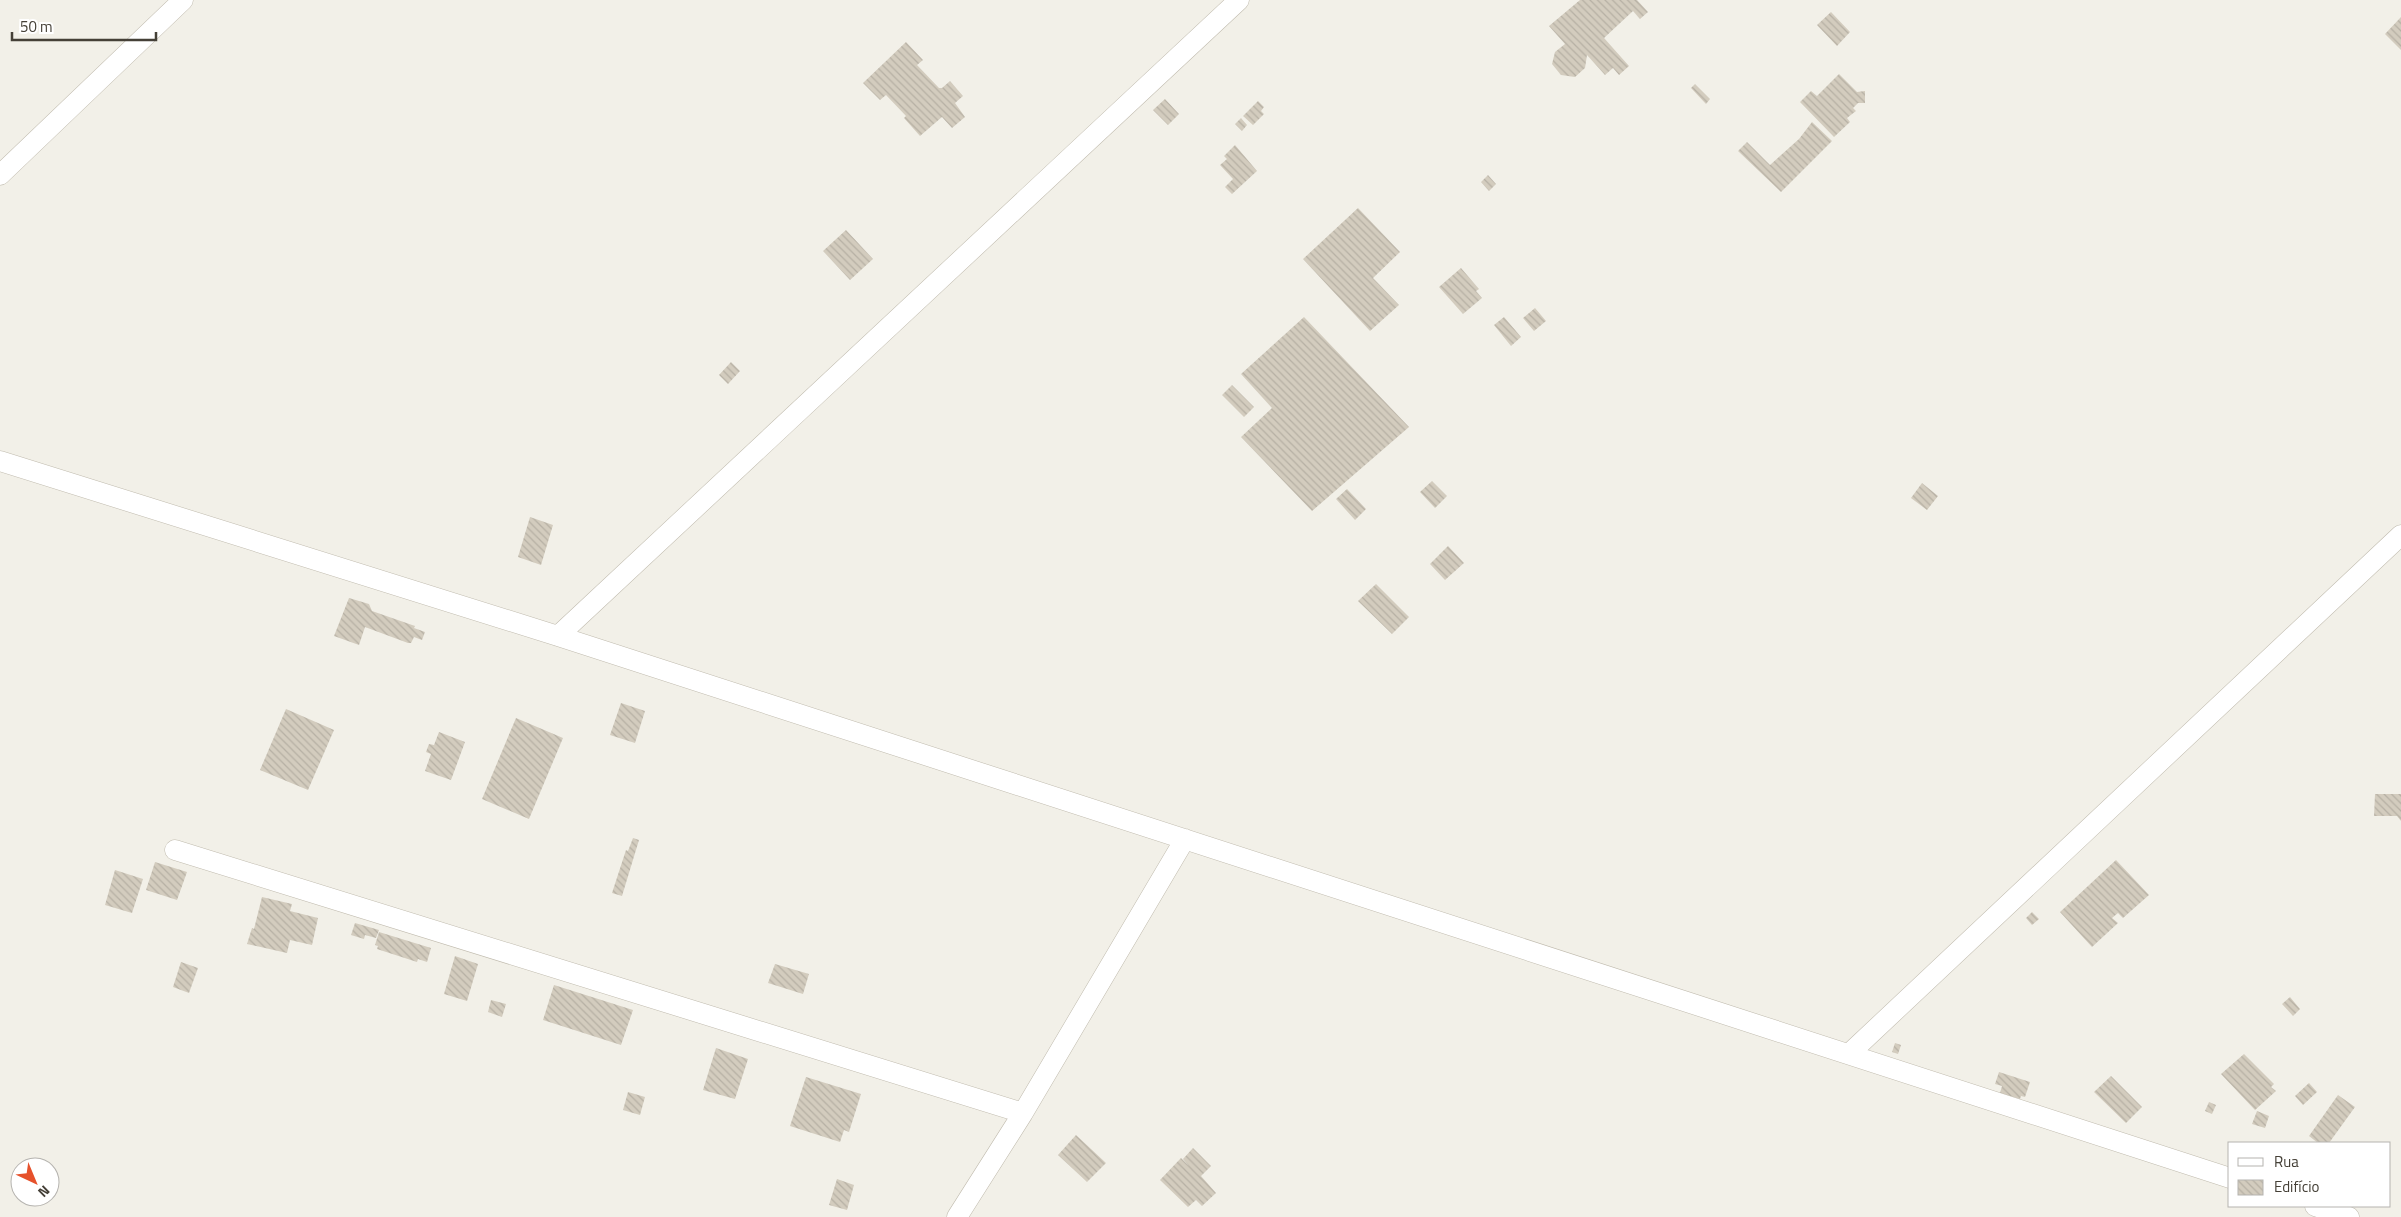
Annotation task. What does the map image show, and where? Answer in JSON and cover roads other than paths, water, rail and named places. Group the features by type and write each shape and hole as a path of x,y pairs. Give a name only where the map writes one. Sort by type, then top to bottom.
{"street":[{"path":"0,175 183,0"},
{"path":"558,636 1239,0"},
{"path":"0,461 558,636 1850,1053 2228,1177"},
{"path":"1850,1053 2401,535"},
{"path":"957,1217 1023,1114 1184,839"},
{"path":"175,850 1023,1114"},
{"path":"2318,1207 2349,1217"}]}
